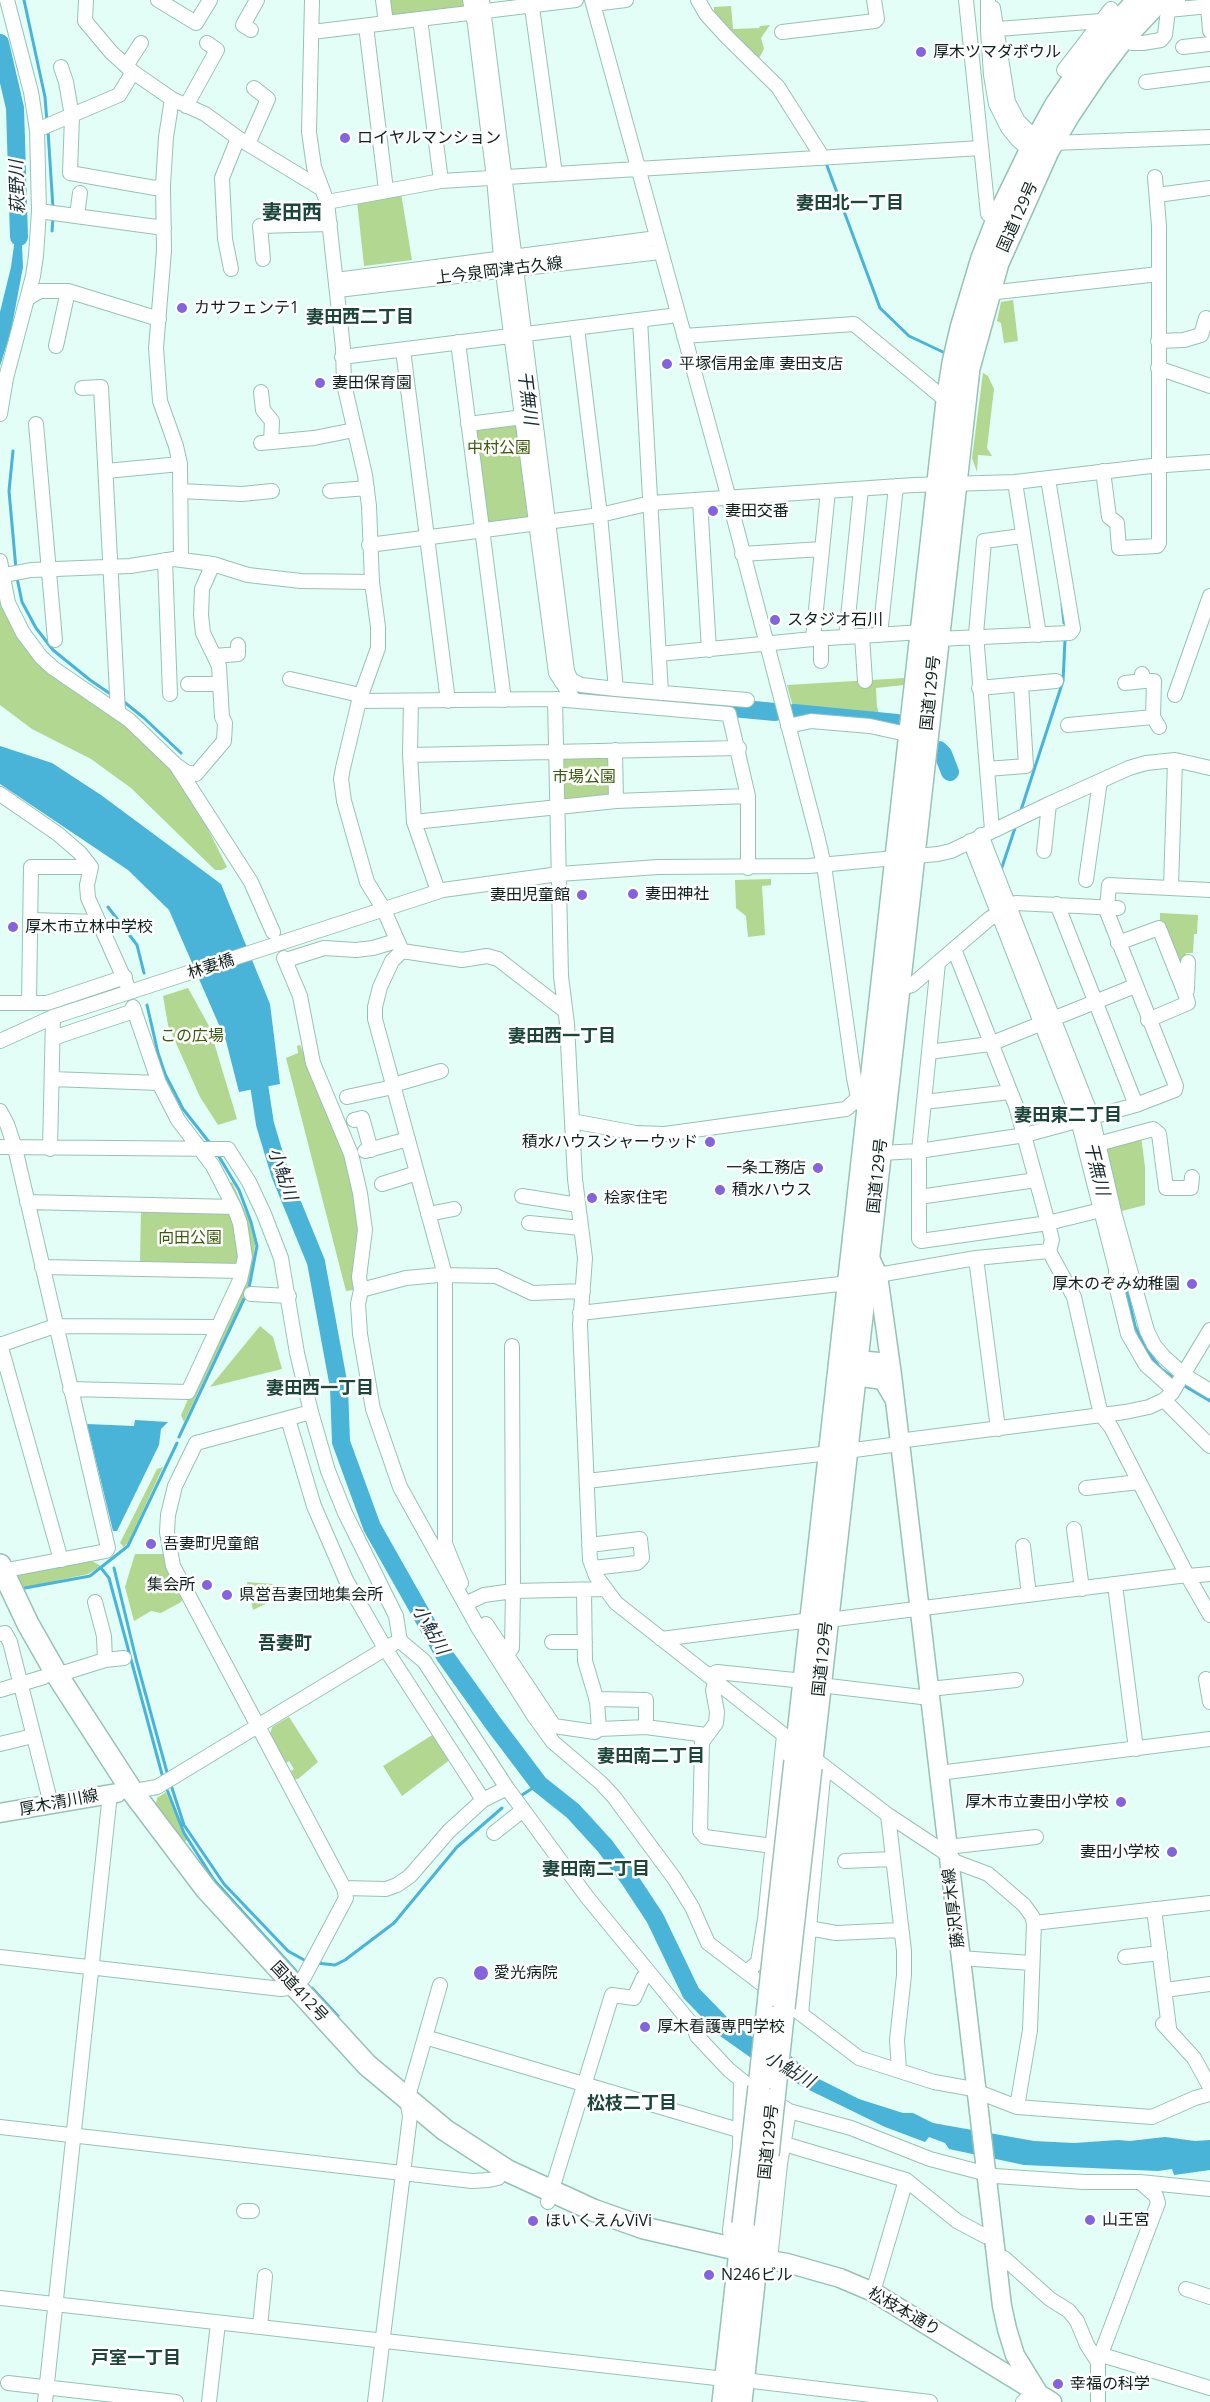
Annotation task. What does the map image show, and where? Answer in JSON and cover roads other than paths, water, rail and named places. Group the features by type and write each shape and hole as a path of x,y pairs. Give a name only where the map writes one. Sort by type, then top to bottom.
{"highway":[{"name":"国道129号","path":"946,484 947,401 961,328 982,258 998,217 1042,146 1110,12 1164,5"},
{"name":"国道129号","path":"850,1367 849,1283 863,1106 905,858 946,484 969,368 988,293 1042,146 1123,39 1141,8"},
{"name":"国道129号","path":"723,2402 734,2380 838,1452 850,1367 873,1265 880,1153 898,990 910,735 930,636"},
{"name":"国道412号","path":"1,1575 51,1676 71,1724 185,1884 294,1982 367,2065 447,2144 498,2178 549,2197"},
{"name":"国道412号","path":"408,2108 589,2221 640,2239 748,2256"},
{"name":"国道129号","path":"734,2380 741,2402"}],"main road":[{"name":"藤沢厚木線","path":"873,1265 892,1375 1002,2306 1006,2329 1015,2355 1039,2400"},
{"path":"850,1367 879,1362 885,1365 892,1375"},
{"path":"850,1367 883,1380 894,1399"},
{"name":"厚木清川線","path":"0,1814 120,1793"},
{"name":"松枝本通り","path":"748,2256 840,2278 873,2292 996,2367 1039,2400"},
{"path":"996,2367 1009,2366 1014,2361 1015,2355"}],"street":[{"path":"0,414 6,378 28,298 36,256 44,127 7,0"},
{"path":"86,0 85,21 111,52 130,69 172,99 205,114 325,196 386,190 441,181 981,147"},
{"path":"158,0 196,22 210,0"},
{"path":"244,25 257,0"},
{"path":"310,0 312,32 309,132 314,167 325,196 330,224 344,384 367,488 369,545 378,627 378,648 359,698 343,768 342,789 367,882 383,908 399,946 380,987 375,1007 375,1019 445,1275 445,1544 467,1602 507,1654 554,1726 595,1732 599,1729 646,1727 706,1735"},
{"path":"383,0 386,23"},
{"path":"312,32 420,19 477,6 576,0"},
{"path":"572,1121 636,1133 665,1134 863,1106 824,865 728,498 593,2 626,0"},
{"path":"698,0 705,3 778,87 823,158"},
{"path":"782,32 875,21 877,19 874,0"},
{"path":"966,0 988,214"},
{"path":"990,0 998,29 1008,102 1018,121 1042,146"},
{"path":"990,0 987,30 991,75 996,104 1008,128 1042,146 1210,137"},
{"path":"1164,5 1178,0"},
{"path":"532,2 555,174"},
{"path":"1164,5 1209,6 1210,31"},
{"path":"1123,39 1132,43 1143,43 1161,39 1164,35 1164,5"},
{"path":"477,6 500,178 517,262 524,417 543,522"},
{"path":"1141,8 1145,33 1150,38 1161,39"},
{"path":"998,29 1110,12"},
{"path":"1064,70 1110,12"},
{"path":"420,19 441,181"},
{"path":"366,26 386,190"},
{"path":"44,127 119,94 141,43"},
{"path":"186,106 217,50 207,43"},
{"path":"1191,49 1210,44"},
{"path":"61,67 72,116 70,173 155,188 163,185"},
{"path":"1146,82 1192,80 1209,74"},
{"path":"231,269 225,239 227,187 222,178 268,99 254,88"},
{"path":"172,99 166,137 163,185 164,228 156,348 160,401 180,464 181,559"},
{"path":"1103,471 1109,517 1117,523 1119,548 1156,546 1159,543 1159,226 1155,177"},
{"path":"500,178 502,264 519,335 565,677 574,699"},
{"path":"1157,195 1210,188 1210,194"},
{"path":"77,215 80,193"},
{"path":"39,211 164,228"},
{"path":"263,259 260,226 330,224"},
{"name":"上今泉岡津古久線","path":"337,285 517,262 657,238"},
{"name":"上今泉岡津古久線","path":"517,262 660,252"},
{"path":"988,293 1159,274"},
{"path":"28,298 40,291 68,291 159,319"},
{"path":"56,346 68,291"},
{"path":"342,357 678,315"},
{"path":"640,320 661,693"},
{"path":"684,336 854,324 947,401"},
{"path":"1158,341 1201,335 1206,324"},
{"path":"577,328 600,514 616,689"},
{"path":"458,342 504,700"},
{"path":"403,350 448,701"},
{"path":"1158,368 1210,386"},
{"path":"81,388 101,387 117,702"},
{"path":"261,392 263,410 272,421 266,442 314,438 354,430"},
{"path":"468,424 524,417"},
{"path":"36,424 56,640"},
{"path":"369,545 600,514 651,504 896,486 1015,482 1103,471 1210,462"},
{"path":"106,471 180,464"},
{"path":"659,654 880,635 977,639 1070,633 1074,629 1047,479"},
{"path":"1015,482 1039,635"},
{"path":"880,635 896,486"},
{"path":"330,492 367,488"},
{"path":"846,637 861,489"},
{"path":"180,491 272,491"},
{"path":"821,661 817,639 828,491"},
{"path":"700,501 709,650"},
{"path":"1022,536 984,541 977,639 987,769 981,835 1004,910 1085,1119 1098,1144 1147,1331 1179,1382"},
{"path":"742,554 822,549"},
{"path":"9,575 181,559 213,564 248,574 301,581 372,582"},
{"path":"165,560 170,694"},
{"path":"0,561 9,575 8,603 13,615 41,657 53,668 117,702 129,720 176,765 186,772 196,774 224,741 225,723 222,717 219,666 203,633 201,615 202,590 213,564"},
{"path":"1175,694 1210,596"},
{"path":"862,636 865,681"},
{"path":"215,656 238,654 238,645"},
{"path":"565,677 581,685 747,700"},
{"path":"1068,725 1108,718 1156,722 1154,681 1143,678 1125,683"},
{"path":"290,679 359,698 411,701 574,699 729,714 739,748 748,796 748,868"},
{"path":"979,688 1056,681"},
{"path":"188,684 220,684"},
{"path":"987,769 1026,766 1021,684"},
{"path":"555,699 561,976 567,1024 578,1205 585,1258 580,1313 589,1545 593,1568 616,1603 713,1677 804,1755 888,1815 948,1851 956,1863 988,1874 1024,1905 1034,1923 1029,2030 1017,2108"},
{"path":"411,701 410,755 414,822 438,891"},
{"path":"788,726 811,721 870,726 910,735"},
{"path":"410,755 739,748"},
{"path":"615,750 616,801"},
{"path":"1171,887 1175,760"},
{"name":"林妻橋","path":"0,1041 53,1017 261,951 438,891 559,874 658,867 748,868 824,865 905,858 951,851 1048,804 1146,763 1175,760 1210,768"},
{"path":"176,765 251,882 273,932"},
{"path":"1086,880 1089,834 1100,781"},
{"path":"0,794 58,834 80,853 91,867"},
{"path":"414,822 616,801 748,796"},
{"path":"1044,851 1048,804"},
{"path":"29,1003 31,867 91,867"},
{"path":"0,1003 47,1003 126,981 88,898 87,885 91,867"},
{"path":"880,1153 919,1151 1025,1135 1136,1105 1175,1090 1176,1086 1118,943 1110,908 1109,885 1210,890"},
{"path":"898,990 912,984 1004,910 1016,903 1110,908"},
{"path":"1057,904 1136,1105"},
{"path":"30,920 99,922"},
{"path":"1118,943 1159,928 1186,996 1188,1003 1148,1020"},
{"path":"565,1011 498,959 487,956 462,960 399,946 364,949 324,948 285,959 300,996 313,1063 351,1154 365,1230 359,1277 360,1334 365,1372 380,1433 400,1487 534,1716 553,1742 614,1797 674,1878 692,1907 708,1943 748,1971 859,2058 934,2082 968,2088 977,2095 1017,2108 1152,2117 1195,2098 1210,2094"},
{"path":"954,949 1025,1135 1052,1240 1049,1251 1074,1298 1101,1415 1111,1427 1187,1576 1210,1616"},
{"path":"1186,996 1188,962"},
{"path":"938,963 919,1151 919,1239 921,1241 1048,1223 1101,1210"},
{"path":"930,1052 990,1044 1135,986"},
{"path":"53,1038 133,1009 159,1083 178,1120 222,1181 234,1207 240,1223 245,1257 242,1271 188,1392 70,1389"},
{"path":"50,1149 53,1017"},
{"path":"347,1097 441,1071"},
{"path":"52,1079 159,1083"},
{"path":"924,1102 1010,1092"},
{"path":"0,1111 8,1124 15,1148 108,1548 106,1551 1,1575"},
{"path":"362,1118 368,1150 408,1139"},
{"path":"1085,1119 1101,1210 1116,1269 1116,1285 1128,1334 1146,1365 1179,1382 1210,1391"},
{"path":"1098,1144 1153,1130 1162,1137 1159,1175 1166,1188 1191,1187"},
{"path":"0,1147 228,1149 249,1182 264,1214 280,1258 289,1296 297,1353 328,1471 345,1513 396,1616 400,1641 424,1661 522,1810 587,1898 694,2027 697,2036 741,2080 789,2111 851,2128 930,2159 985,2171 995,2176 1084,2182 1140,2182 1210,2189"},
{"path":"382,1184 417,1173"},
{"path":"919,1197 1036,1180"},
{"path":"522,1196 578,1205"},
{"path":"27,1202 234,1207"},
{"path":"428,1214 454,1209"},
{"path":"529,1223 581,1228"},
{"path":"873,1265 1049,1251"},
{"path":"976,1258 998,1429"},
{"path":"42,1267 242,1271"},
{"path":"361,1290 406,1278 445,1275 496,1276 532,1293 583,1291"},
{"path":"580,1313 849,1283"},
{"path":"251,1294 289,1296"},
{"path":"61,1560 0,1344 55,1326 218,1327"},
{"path":"587,1481 838,1452 899,1444 906,1440 1139,1410 1164,1400 1179,1382 1210,1330"},
{"path":"507,1654 512,1648 513,1591 512,1346"},
{"path":"1164,1400 1210,1446"},
{"path":"0,1957 92,1967 294,1982 318,1950 346,1898 344,1888 173,1566 167,1532 168,1515 175,1486 196,1443 311,1412"},
{"path":"288,1419 322,1526 346,1580 385,1648 483,1800"},
{"path":"1086,1488 1139,1482"},
{"path":"1072,1534 1082,1589"},
{"path":"589,1545 640,1539 642,1558 637,1563 593,1568"},
{"path":"1023,1546 1029,1595"},
{"path":"661,1639 1210,1574"},
{"path":"1115,1585 1136,1749"},
{"path":"467,1602 484,1595 513,1591 605,1589"},
{"path":"584,1590 585,1661 596,1699 599,1729"},
{"path":"100,1609 105,1660"},
{"path":"0,1634 5,1633 10,1642 51,1804"},
{"path":"45,2402 92,1967 120,1793 151,1789 162,1784 400,1641"},
{"path":"552,1642 585,1642"},
{"path":"0,1690 105,1660 124,1658"},
{"path":"773,1846 705,1837 700,1831 702,1742 716,1724 713,1677 717,1672 929,1693 1016,1680"},
{"path":"1205,1685 1210,1702"},
{"path":"596,1699 646,1700 646,1727"},
{"path":"0,1744 33,1736"},
{"path":"939,1773 1210,1739"},
{"path":"748,1971 758,1962 773,1846 804,1755"},
{"path":"801,2014 808,1928 804,1755"},
{"path":"344,1888 386,1889 397,1886 410,1876 449,1831 483,1800 507,1788"},
{"path":"494,1833 522,1810"},
{"path":"888,1815 904,1975 897,2040 899,2070"},
{"path":"948,1851 1036,1837"},
{"path":"845,1861 893,1859"},
{"path":"1034,1923 1210,1903"},
{"path":"1154,1909 1164,1990 1164,2024 1194,2058 1210,2087"},
{"path":"808,1928 836,1933 901,1930"},
{"path":"1125,1957 1160,1953"},
{"path":"960,1958 1031,1963"},
{"path":"549,2197 612,1995 634,1998 643,1978 649,1975"},
{"path":"1164,1990 1210,1984"},
{"path":"375,2402 403,2172 408,2108 440,1985"},
{"path":"425,2037 742,2129"},
{"path":"741,2080 742,2129 730,2230 748,2256"},
{"path":"748,2256 782,2143 789,2111"},
{"path":"0,2127 472,2181 498,2178"},
{"path":"782,2143 906,2180 957,2221 985,2236"},
{"path":"873,2292 906,2180"},
{"path":"1098,2402 1100,2359 1158,2203 1156,2196 1140,2182"},
{"path":"1004,2258 1050,2299 1069,2311 1077,2321 1087,2345 1100,2359 1210,2388"},
{"path":"260,2327 265,2276"},
{"path":"1186,2289 1210,2297"},
{"path":"0,2298 930,2402"},
{"path":"210,2402 218,2323"},
{"path":"8,2383 177,2402"}],"water":[{"path":"20,203 23,267 11,331 0,366 0,312 11,267"},
{"path":"0,746 52,763 101,795 221,884 270,1004 280,1084 239,1092 226,1041 169,910 128,870 0,784"},
{"path":"135,1420 168,1422 161,1429 159,1445 117,1531 113,1531 87,1424 134,1426"},
{"name":"小鮎川","path":"791,2056 813,2076 859,2099 903,2113 913,2113 933,2123 1034,2141 1074,2143 1165,2137 1195,2141 1210,2140 1210,2170 1174,2175 1172,2169 1158,2171 1024,2165 949,2149 945,2143 929,2137 925,2142 885,2127 803,2087 788,2078"}],"waterway":[{"path":"24,0 45,97 47,122"},
{"name":"萩野川","path":"0,43 15,108 19,237"},
{"path":"48,131 53,208"},
{"path":"826,163 880,308 909,336 945,353"},
{"path":"52,231 53,218"},
{"path":"13,451 9,491 16,569"},
{"path":"17,578 22,602 36,628 53,650 112,695"},
{"path":"1062,604 1064,623"},
{"path":"1021,810 1063,681 1065,640"},
{"name":"干無川","path":"583,694 775,712"},
{"path":"123,701 181,753"},
{"name":"干無川","path":"794,713 897,723"},
{"name":"干無川","path":"939,750 950,772"},
{"path":"1001,870 1016,825"},
{"path":"108,907 137,945 144,973"},
{"path":"147,1005 165,1074 183,1109 209,1142"},
{"name":"小鮎川","path":"256,1065 265,1124 280,1174 316,1262 339,1387 341,1442 372,1527 445,1656 493,1723 539,1784 573,1811 605,1846 630,1880 655,1918 691,1993 727,2030 771,2061"},
{"path":"218,1155 239,1190 257,1246 249,1288"},
{"name":"干無川","path":"1122,1270 1135,1326 1145,1348 1160,1368 1175,1379"},
{"path":"179,1437 244,1299"},
{"name":"干無川","path":"1183,1385 1210,1401"},
{"path":"25,1588 90,1576 128,1546 177,1443"},
{"path":"101,1568 109,1578 163,1778"},
{"path":"114,1568 168,1776"},
{"path":"519,1797 539,1784"},
{"path":"171,1785 184,1825 224,1884 288,1951 306,1961"},
{"path":"166,1787 184,1833 214,1880 296,1971"},
{"path":"316,1963 335,1965 345,1960 394,1923 457,1847 502,1808"},
{"path":"312,1988 338,2016"}],"place":[{"name":"厚木ツマダボウル","path":"921,52"},
{"name":"ロイヤルマンション","path":"345,138"},
{"name":"カサフェンテ1","path":"182,308"},
{"name":"平塚信用金庫 妻田支店","path":"667,364"},
{"name":"妻田保育園","path":"320,383"},
{"name":"妻田交番","path":"713,511"},
{"name":"スタジオ石川","path":"775,620"},
{"name":"妻田神社","path":"633,894"},
{"name":"妻田児童館","path":"582,895"},
{"name":"厚木市立林中学校","path":"13,927"},
{"name":"積水ハウスシャーウッド","path":"710,1142"},
{"name":"一条工務店","path":"818,1168"},
{"name":"積水ハウス","path":"720,1190"},
{"name":"桧家住宅","path":"592,1198"},
{"name":"厚木のぞみ幼稚園","path":"1192,1284"},
{"name":"吾妻町児童館","path":"151,1544"},
{"name":"集会所","path":"207,1585"},
{"name":"県営吾妻団地集会所","path":"227,1595"},
{"name":"厚木市立妻田小学校","path":"1121,1802"},
{"name":"妻田小学校","path":"1172,1852"},
{"name":"愛光病院","path":"481,1973"},
{"name":"厚木看護専門学校","path":"645,2027"},
{"name":"山王宮","path":"1090,2220"},
{"name":"ほいくえんViVi","path":"533,2221"},
{"name":"N246ビル","path":"709,2275"},
{"name":"幸福の科学","path":"1058,2384"}],"district":[{"name":"妻田北一丁目","path":"850,204"},
{"name":"妻田西","path":"292,213"},
{"name":"妻田西二丁目","path":"360,318"},
{"name":"妻田西一丁目","path":"562,1037"},
{"name":"妻田東二丁目","path":"1068,1116"},
{"name":"妻田西一丁目","path":"320,1389"},
{"name":"吾妻町","path":"285,1644"},
{"name":"妻田南二丁目","path":"651,1757"},
{"name":"妻田南二丁目","path":"596,1870"},
{"name":"松枝二丁目","path":"632,2104"},
{"name":"戸室一丁目","path":"136,2359"}],"park label":[{"name":"中村公園","path":"499,448"},
{"name":"市場公園","path":"584,777"},
{"name":"この広場","path":"192,1036"},
{"name":"向田公園","path":"190,1238"}]}
